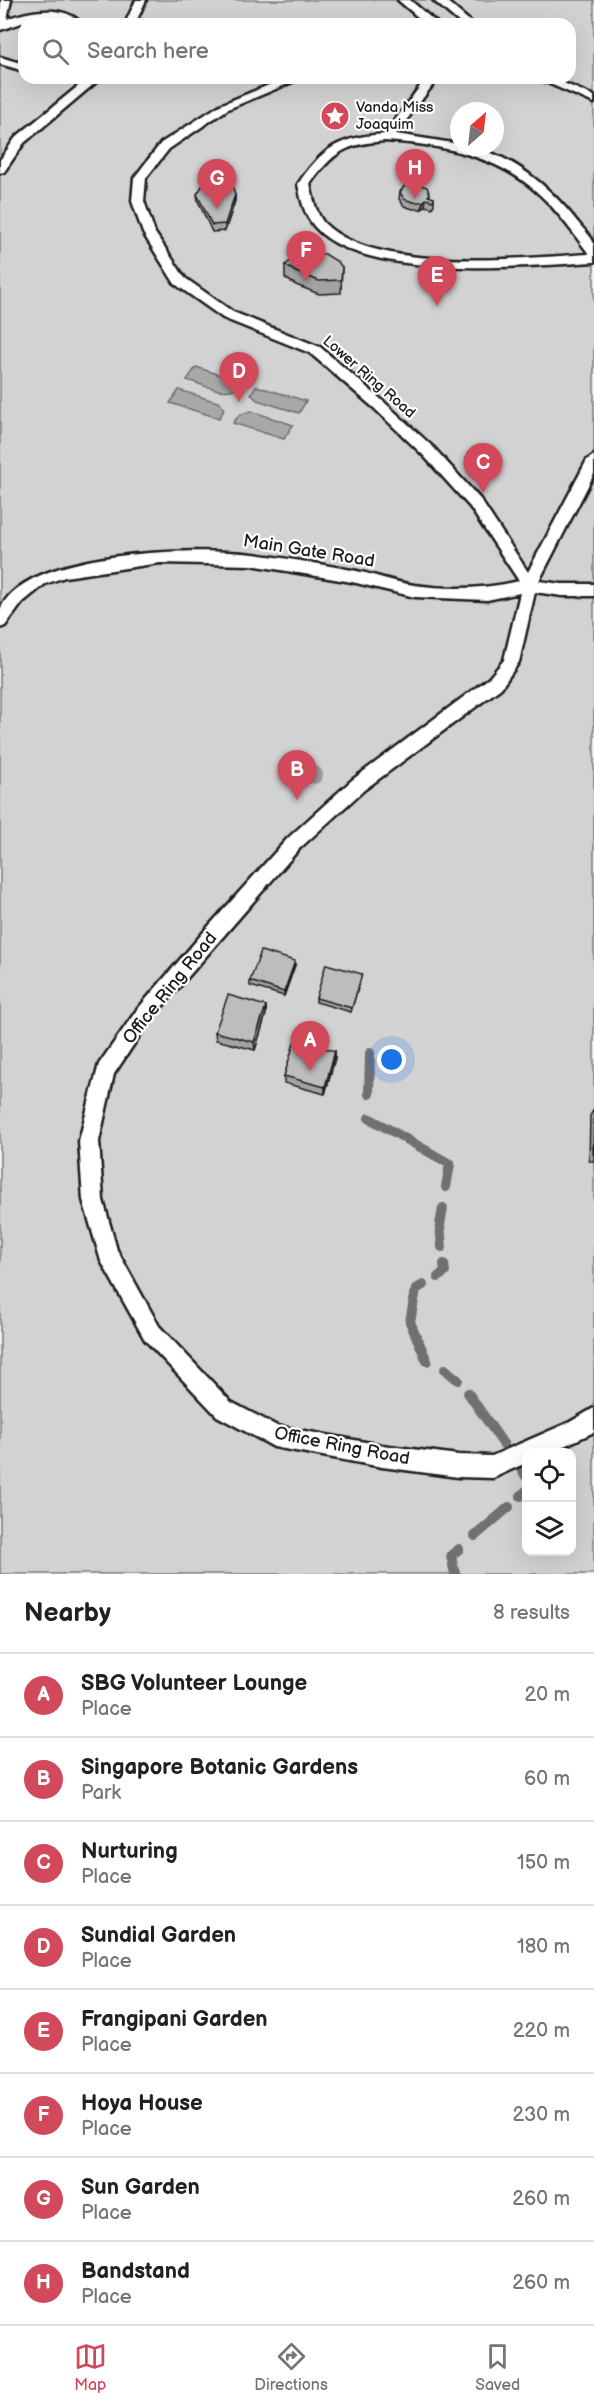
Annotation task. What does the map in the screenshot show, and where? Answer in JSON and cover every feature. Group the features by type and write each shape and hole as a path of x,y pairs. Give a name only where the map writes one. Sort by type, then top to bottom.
{"lane":[{"path":"0,26 6,0"},
{"path":"44,0 71,18"},
{"path":"133,18 141,0"},
{"path":"404,0 426,18"},
{"path":"438,0 460,18"},
{"path":"0,26 15,18 35,14 56,14 66,18"},
{"path":"0,60 18,66"},
{"path":"0,169 20,140 88,84"},
{"name":"Lower Ring Road","path":"281,84 224,106 165,146 140,178 138,201 149,233 180,280 206,300 228,315 315,350 379,405 429,452 475,503 529,585"},
{"path":"389,136 428,84"},
{"path":"556,84 594,100"},
{"path":"594,252 559,206 524,175 482,155 438,144 389,136 342,145 317,165 304,184 309,207 323,228 348,244 378,255 429,264 594,258"},
{"name":"Office Ring Road","path":"594,460 529,585 511,662 495,683 358,785 294,843 142,1017 106,1070 89,1141 93,1200 108,1254 152,1333 224,1409 274,1436 458,1467 493,1467 578,1430 594,1419"},
{"name":"Main Gate Road","path":"0,622 18,598 40,580 63,572 160,557 251,559 351,576 415,591 487,594 529,585 562,590 594,590"}],"shaded area":[{"path":"0,0 594,0 594,1574 0,1574"},
{"path":"196,367 242,382 231,390 209,388 187,380"},
{"path":"256,386 306,401 299,413 257,400 251,394"},
{"path":"179,390 220,403 224,410 219,418 170,403"},
{"path":"251,411 293,425 284,439 233,423 239,415"}],"building":[{"path":"229,174 235,195 225,224 212,225 197,194 209,175"},
{"path":"415,183 427,187 430,194 428,196 434,198 433,201 426,199 423,202 413,202 404,199 400,192 405,185"},
{"path":"301,254 325,254 338,262 342,267 341,280 319,281 285,265"},
{"path":"261,951 295,961 284,992 250,981"},
{"path":"326,964 362,974 352,1008 316,998"},
{"path":"228,995 266,1006 254,1042 215,1032"},
{"path":"295,1040 335,1051 325,1087 284,1076"}],"waterway":[{"path":"369,1094 370,1053"},
{"path":"369,1118 450,1164 446,1187"},
{"path":"442,1247 440,1225 443,1208"},
{"path":"438,1277 445,1272 444,1264"},
{"path":"423,1285 416,1289 410,1322 427,1361"},
{"path":"445,1369 458,1380"},
{"path":"468,1393 504,1445"},
{"path":"475,1536 509,1507"},
{"path":"455,1574 451,1556 459,1549"}],"place":[{"name":"Vanda Miss Joaquim","path":"335,116"},
{"name":"Bandstand","path":"415,199"},
{"name":"Sun Garden","path":"217,209"},
{"name":"Hoya House","path":"306,281"},
{"name":"Frangipani Garden","path":"437,306"},
{"name":"Sundial Garden","path":"239,402"},
{"name":"Nurturing","path":"483,493"},
{"name":"Singapore Botanic Gardens","path":"297,800"},
{"name":"SBG Volunteer Lounge","path":"310,1071"}]}
